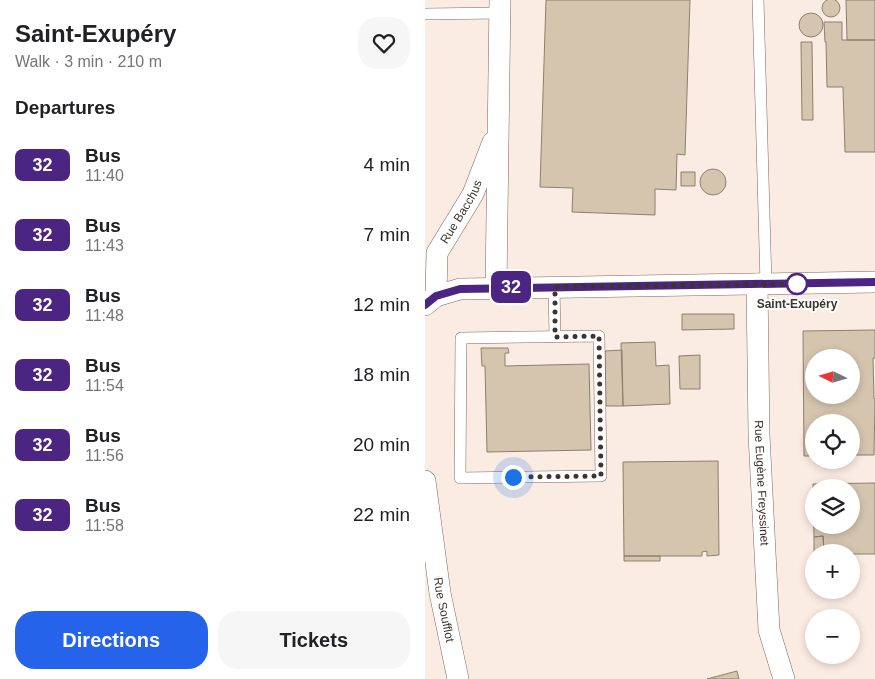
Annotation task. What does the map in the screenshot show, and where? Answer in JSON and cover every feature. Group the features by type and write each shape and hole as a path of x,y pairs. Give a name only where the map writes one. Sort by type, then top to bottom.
{"street":[{"name":"Rue Bacchus","path":"496,288 500,7"},
{"name":"Rue Bacchus","path":"431,300 437,253 473,194 498,128"},
{"path":"431,300 460,289 875,282"},
{"name":"Rue Eugène Freyssinet","path":"761,284 759,435 769,630 784,679"},
{"name":"Rue Soufflot","path":"425,491 440,594 458,679"}],"lane":[{"path":"758,0 761,284"},
{"path":"425,14 500,7"},
{"path":"555,287 555,337"},
{"path":"599,336 601,476 460,478 461,338 555,337 599,336"}],"building":[{"path":"831,-1 837,2 840,8 837,14 831,17 825,14 822,8 825,2"},
{"path":"546,0 690,0 685,155 677,154 676,190 655,189 655,215 572,212 573,188 540,187"},
{"path":"846,0 875,0 875,40 847,40"},
{"path":"811,13 819,17 823,25 819,33 811,37 803,33 799,25 803,17"},
{"path":"824,22 842,22 842,40 875,40 875,152 845,152 843,87 827,87"},
{"path":"801,42 812,42 813,120 802,120"},
{"path":"713,169 722,173 726,182 722,191 713,195 704,191 700,182 704,173"},
{"path":"681,172 695,172 695,186 681,186"},
{"path":"682,314 734,314 734,329 682,330"},
{"path":"875,330 875,358 873,358 875,399 874,455 860,455 860,414 805,414 804,456 803,331"},
{"path":"655,342 656,366 669,365 670,404 623,406 621,343"},
{"path":"481,348 508,348 509,353 505,353 505,366 589,364 591,450 487,452 485,366 482,366"},
{"path":"622,350 623,406 606,406 605,351"},
{"path":"700,355 700,389 680,389 679,356"},
{"path":"718,461 719,555 707,556 707,551 702,552 702,556 624,556 623,462"},
{"path":"860,483 875,483 875,554 860,554 860,544 824,544 823,536 814,537 814,534 860,534"},
{"path":"823,536 824,544 814,544 814,537"},
{"path":"624,556 660,556 660,561 624,561"},
{"path":"737,671 739,679 707,679"}],"bus line":[{"name":"32","path":"425,305 436,296 460,289 875,282"}],"place":[{"name":"Saint-Exupéry","path":"797,284"}],"route":[{"path":"513,477 601,476 599,336 555,337 555,287 801,284 797,284"}]}
